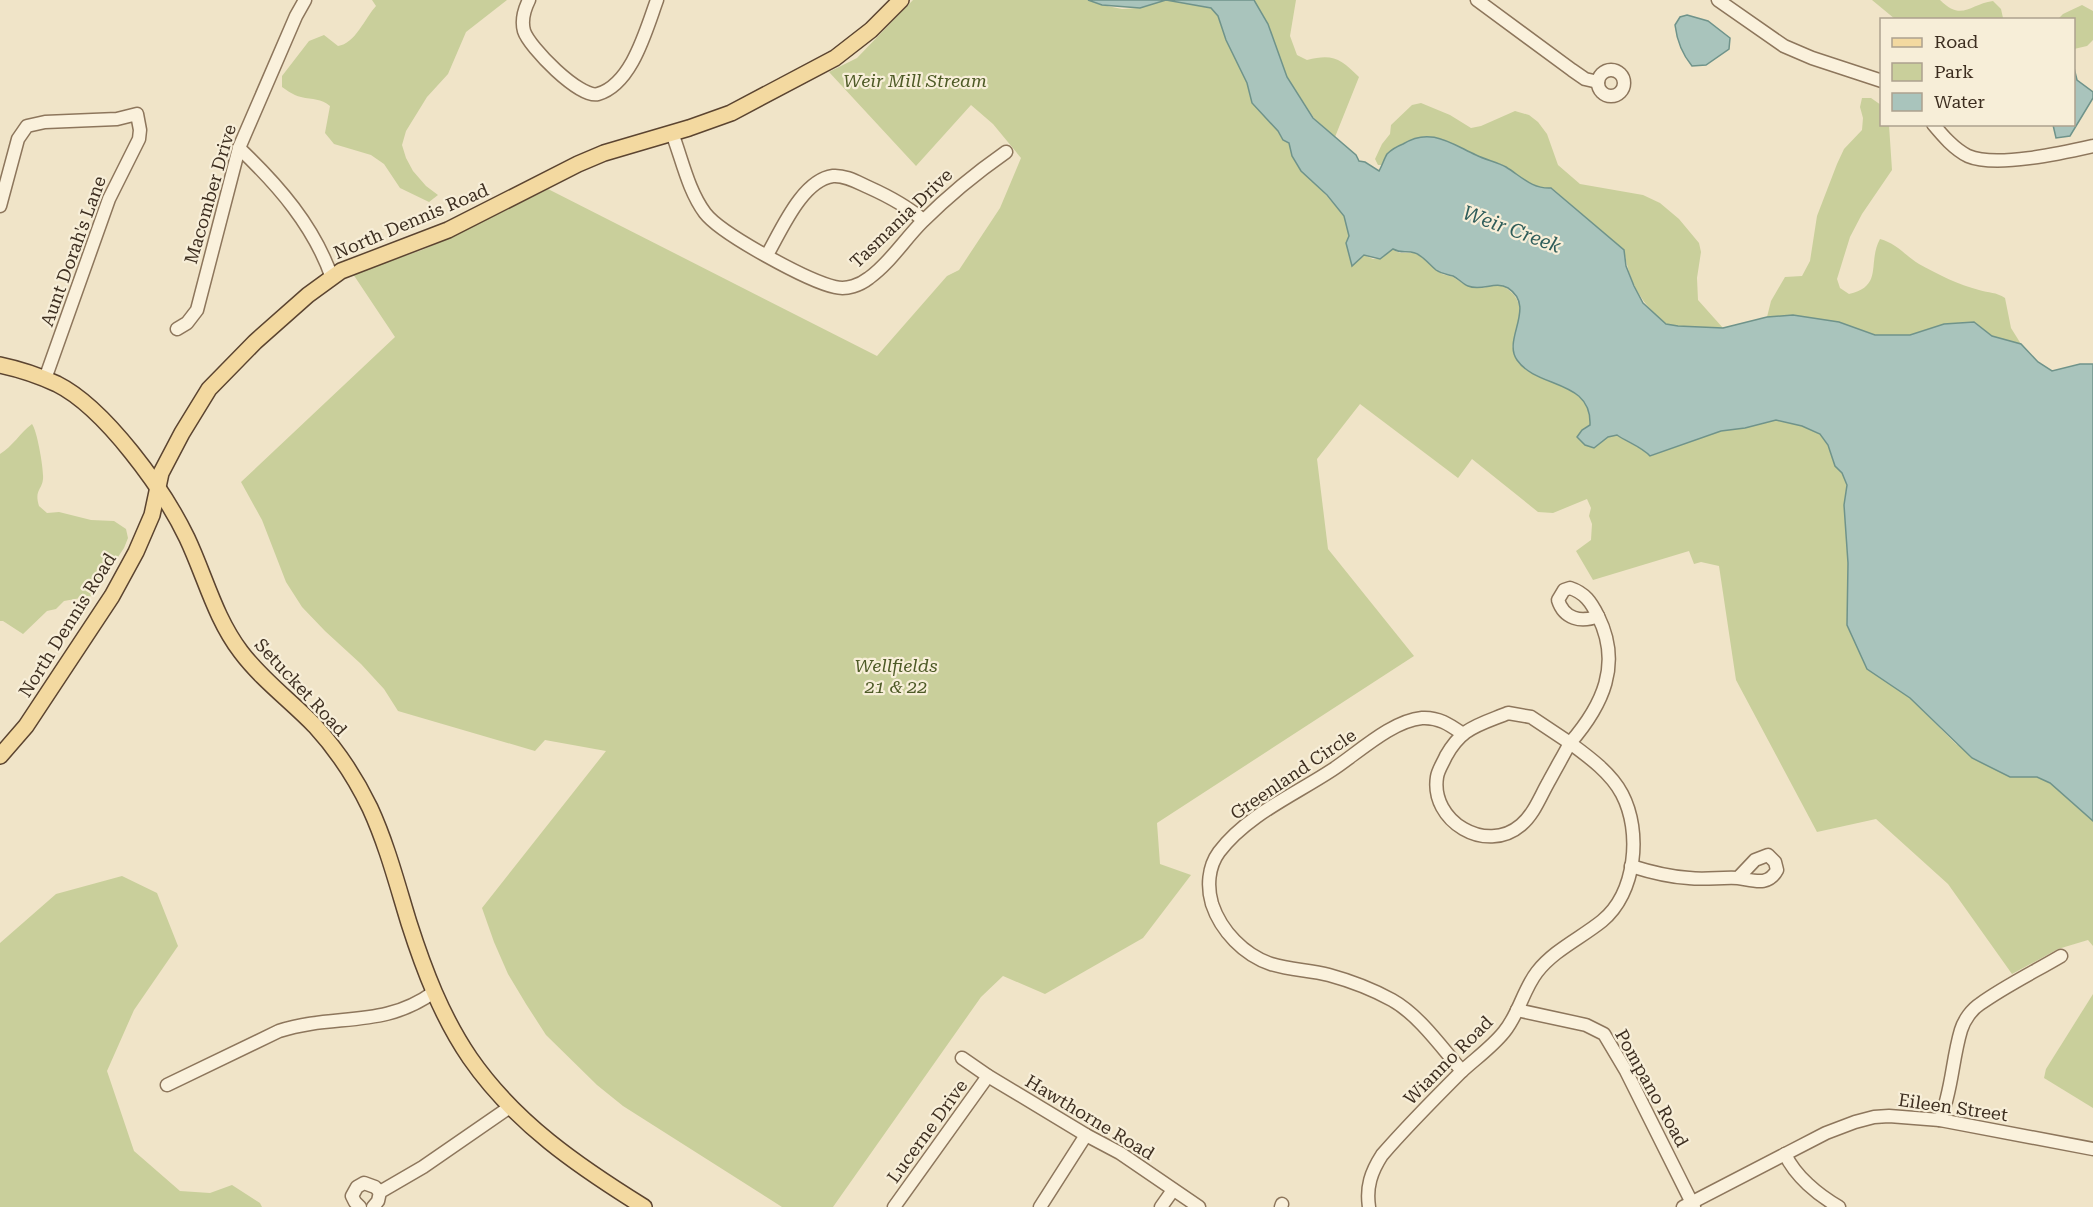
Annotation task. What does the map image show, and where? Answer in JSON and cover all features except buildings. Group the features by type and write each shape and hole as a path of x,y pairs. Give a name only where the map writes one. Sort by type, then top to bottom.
{"main road":[{"name":"North Dennis Road","path":"0,756 26,726 112,596 136,552 152,515 161,473 209,389 271,327 308,295 341,271 448,230 578,164 604,153 730,113 835,58 871,30 901,0"},
{"name":"Setucket Road","path":"0,364 45,379 68,391 106,422 157,488 186,536 210,595 231,637 254,667 323,736 351,775 368,804 434,992 447,1020 468,1055 510,1107 540,1136 627,1203 644,1207"}],"street":[{"name":"Macomber Drive","path":"177,329 187,323 197,310 239,148 305,0"},
{"path":"529,0 523,19 528,39 572,85 591,95 599,94 616,82 629,68 657,0"},
{"path":"1477,0 1585,79 1598,82"},
{"path":"1718,0 1791,49 1880,81"},
{"name":"Aunt Dorah's Lane","path":"0,206 20,133 27,126 53,122 117,119 137,114 140,130 136,146 117,179 45,379"},
{"path":"1936,126 1958,150 1980,160 2004,161 2093,146"},
{"name":"Tasmania Drive","path":"672,133 688,179 705,212 725,231 767,255 835,288 848,288 870,278 896,253 923,220 974,175 1006,152"},
{"path":"239,148 268,175 290,201 325,259 332,278"},
{"path":"767,255 794,206 813,185 826,178 835,176 852,179 913,211 923,220"},
{"name":"Wianno Road","path":"1369,1207 1369,1181 1382,1155 1462,1071 1504,1032 1539,969 1603,920 1622,894 1631,866 1633,831 1630,814 1622,794 1595,762 1570,743 1531,717 1508,713 1477,725 1463,734 1440,768 1437,790 1445,811 1453,820 1474,835 1484,837 1505,834 1523,824 1537,805 1570,743 1592,714 1605,686 1610,651 1605,630 1598,616"},
{"name":"Greenland Circle","path":"1462,1071 1425,1028 1395,1002 1362,985 1328,975 1271,964 1254,957 1226,929 1213,905 1209,891 1212,863 1232,838 1267,809 1333,770 1378,738 1406,722 1424,718 1441,719 1463,734"},
{"path":"1631,866 1688,878 1738,878"},
{"path":"1940,1120 1947,1101 1962,1027 1967,1018 1979,1004 2061,956"},
{"path":"167,1085 279,1031 326,1021 383,1016 411,1007 434,992"},
{"name":"Pompano Road","path":"1517,1010 1586,1025 1604,1034 1626,1071 1690,1206"},
{"name":"Hawthorne Road","path":"962,1058 1086,1136 1120,1154 1198,1207"},
{"name":"Lucerne Drive","path":"894,1207 988,1076"},
{"path":"373,1207 378,1201 380,1192 423,1167 510,1107"},
{"name":"Eileen Street","path":"1690,1206 1827,1133 1874,1117 1940,1120 2093,1149"},
{"path":"1040,1207 1086,1136"},
{"path":"1785,1154 1807,1183 1839,1207"},
{"path":"360,1207 352,1196 357,1186 364,1183 375,1187 380,1192"},
{"path":"1161,1207 1173,1190"}],"green space":[{"path":"372,0 507,0 466,32 448,74 427,97 406,131 402,145 406,158 413,171 426,186 438,195 429,202 400,188 384,164 371,155 334,144 325,133 330,106 327,103 301,97 282,87 282,76 309,41 324,35 338,46 350,41 376,6"},
{"name":"Wellfields 21 & 22","path":"913,0 1088,0 1122,9 1140,8 1166,0 1211,8 1218,16 1226,40 1247,83 1252,103 1278,131 1283,140 1289,143 1292,156 1344,216 1352,265 1364,255 1380,259 1392,249 1400,253 1416,253 1442,274 1453,277 1467,286 1483,288 1498,284 1508,290 1515,296 1520,311 1512,347 1556,383 1573,391 1585,403 1591,415 1590,426 1582,430 1608,437 1617,435 1650,456 1721,431 1776,420 1802,426 1820,434 1828,445 1835,466 1842,473 1847,485 1844,505 1848,563 1847,592 1860,652 1867,669 1910,698 1956,744 2010,777 2037,777 2050,783 2093,821 2093,946 2088,940 2058,949 2012,974 1948,884 1876,819 1817,832 1736,680 1719,566 1701,562 1694,564 1689,551 1593,580 1576,551 1591,540 1592,524 1589,516 1591,508 1587,499 1553,513 1538,512 1472,459 1458,478 1360,404 1317,459 1328,549 1414,656 1157,823 1160,864 1191,875 1143,938 1045,994 1003,976 981,997 833,1207 782,1207 623,1106 597,1085 546,1035 508,974 482,908 606,751 545,740 535,751 398,711 384,689 361,664 302,607 286,582 262,520 241,482 395,337 353,274 422,250 548,189 877,356 947,276 959,270 1000,208 1021,158 993,124 971,105 916,166 829,72 857,58"},
{"path":"1254,0 1296,0 1290,36 1297,55 1307,60 1324,57 1336,59 1359,77 1335,137 1314,118 1287,77 1268,24"},
{"path":"1872,0 1940,0 1954,10 1960,11 1993,1 2001,9 2003,18 1894,18"},
{"path":"2082,5 2093,11 2093,40 2087,46 2075,49 2075,18 2059,18"},
{"path":"1862,98 1871,98 1880,104 1880,126 1889,126 1892,170 1862,214 1850,237 1837,279 1840,288 1849,294 1867,285 1873,272 1876,248 1880,239 1891,243 1919,264 1941,275 2005,298 2011,328 2021,344 1992,336 1974,322 1944,324 1910,335 1875,335 1839,322 1793,315 1767,317 1771,301 1785,277 1802,276 1810,261 1817,216 1837,164 1844,149 1862,130 1863,118 1860,107"},
{"path":"1421,103 1450,115 1471,128 1515,111 1529,115 1547,134 1558,165 1580,184 1643,195 1660,203 1679,219 1699,243 1701,252 1697,278 1698,300 1723,328 1680,327 1663,322 1649,308 1639,293 1628,269 1624,250 1552,188 1540,189 1505,166 1478,156 1387,154 1383,165 1378,165 1375,159 1390,134 1391,125 1412,105"},
{"path":"32,424 38,442 43,474 37,497 39,506 47,513 59,512 91,520 114,521 126,529 128,538 124,548 92,596 64,601 56,609 47,611 23,634 0,621 0,454"},
{"path":"122,876 157,893 178,946 134,1010 107,1071 134,1151 180,1191 210,1193 232,1185 260,1203 262,1207 0,1207 0,943 56,894"},
{"path":"2093,994 2093,1108 2044,1078 2046,1069"}],"water":[{"path":"1088,0 1166,0 1140,8 1102,5"},
{"name":"Weir Creek","path":"1166,0 1254,0 1268,24 1287,77 1313,118 1356,155 1359,161 1379,171 1387,154 1393,150 1413,139 1431,137 1449,142 1503,165 1538,187 1551,188 1624,250 1626,266 1643,303 1666,324 1723,328 1767,317 1793,315 1839,322 1875,335 1910,335 1944,324 1974,322 1992,336 2021,344 2038,362 2052,371 2080,364 2093,364 2093,821 2050,783 2037,777 2010,777 1972,758 1910,698 1867,669 1847,625 1848,563 1844,505 1847,485 1842,473 1835,466 1828,445 1820,434 1802,426 1776,420 1721,431 1650,456 1617,435 1608,437 1594,448 1585,445 1577,437 1590,425 1588,410 1582,400 1573,392 1526,369 1513,352 1520,314 1520,304 1516,296 1503,286 1478,288 1468,286 1453,276 1438,271 1418,254 1412,252 1393,249 1380,259 1364,255 1352,266 1346,243 1349,236 1344,216 1327,195 1301,171 1292,156 1289,143 1283,140 1278,131 1252,103 1247,83 1226,40 1218,16 1211,8"},
{"path":"1687,15 1708,21 1730,38 1729,49 1706,65 1692,66 1680,47 1675,25 1680,17"},
{"path":"2075,72 2077,80 2093,92 2093,98 2070,136 2056,138 2053,126 2075,126"}],"park label":[{"name":"Weir Mill Stream","path":"915,80"}]}
